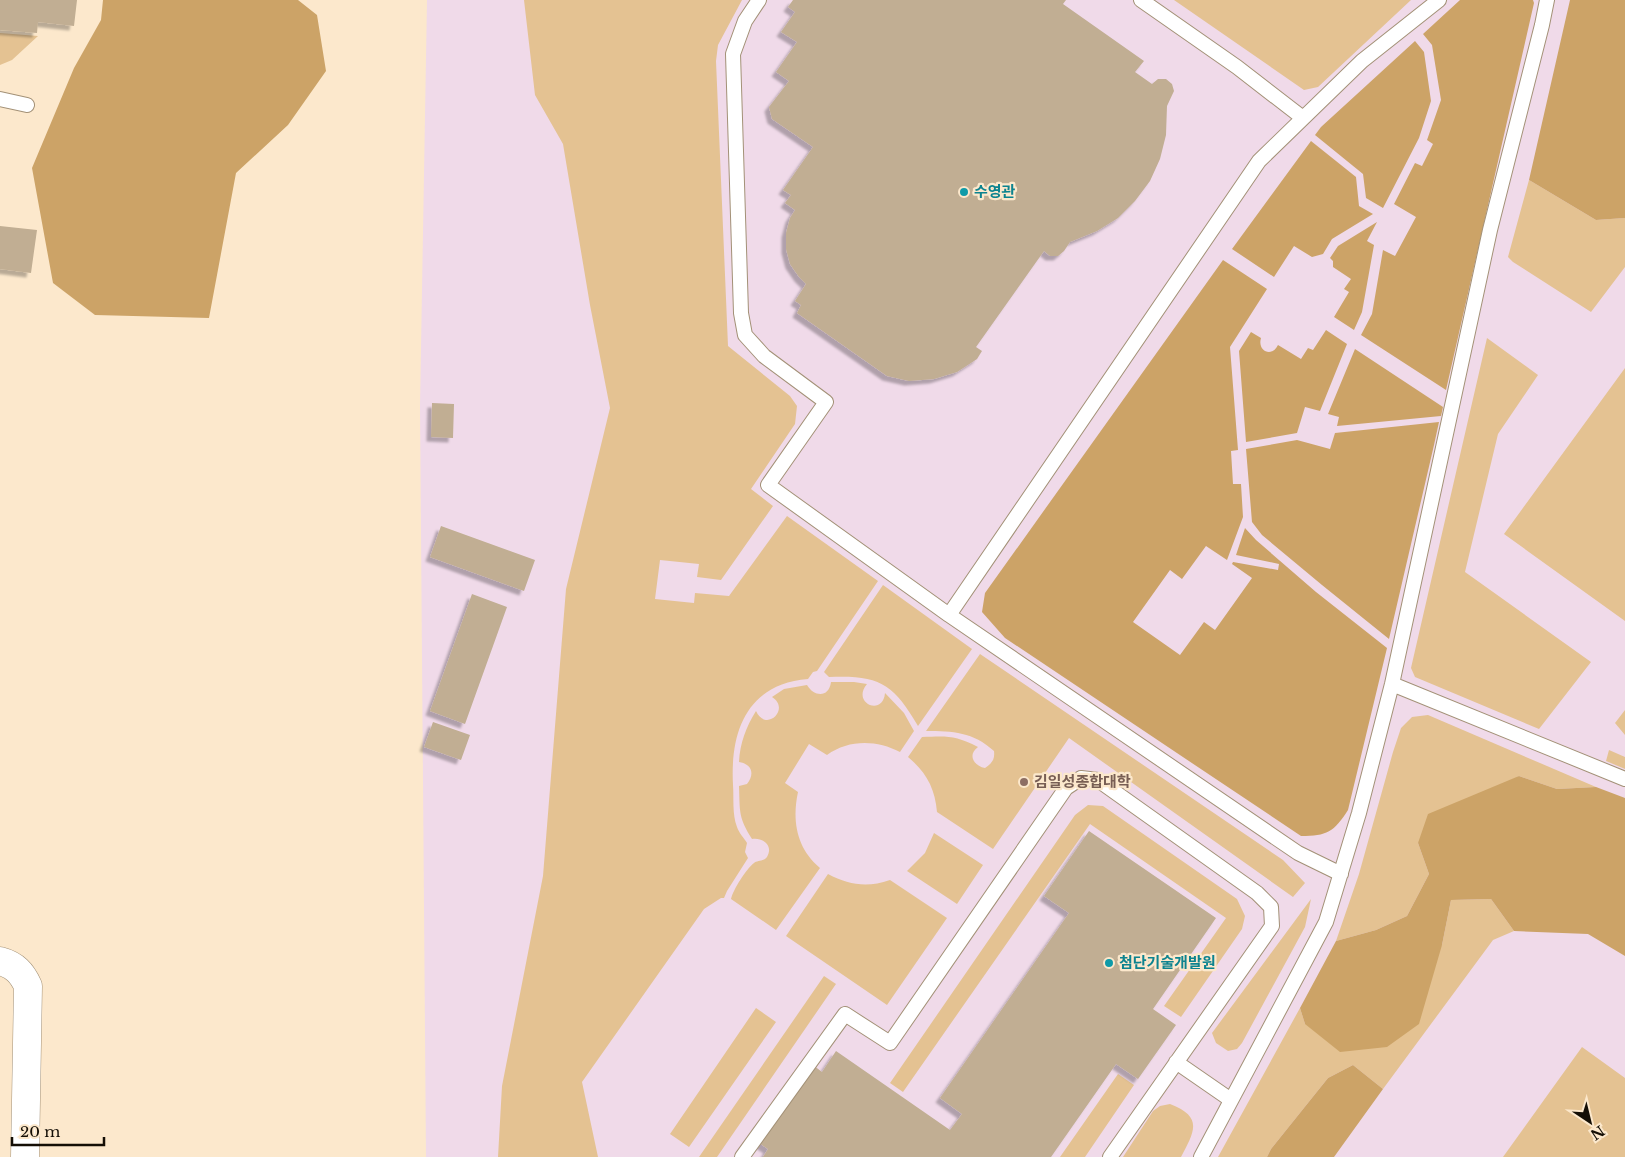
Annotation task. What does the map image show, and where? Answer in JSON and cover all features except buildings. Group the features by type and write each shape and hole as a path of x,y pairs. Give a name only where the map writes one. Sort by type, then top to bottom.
{"street":[{"path":"0,961 13,965 22,975 28,986 25,1157"}],"lane":[{"path":"759,0 746,21 733,54 741,313 745,335 764,356 826,402 768,485 949,615 1298,853 1341,874"},
{"path":"1141,0 1237,67 1303,118"},
{"path":"949,615 1259,161 1362,60 1439,0"},
{"path":"1201,1157 1326,922 1341,874 1359,813 1392,684 1490,230 1547,0"},
{"path":"0,99 27,105"},
{"path":"1392,684 1625,779"},
{"path":"742,1157 844,1014 890,1043 1066,788 1080,778 1098,780 1257,893 1271,907 1272,926 1110,1157"},
{"path":"1176,1062 1231,1100"}],"shaded area":[{"path":"103,0 298,0 317,15 326,71 288,125 236,173 209,318 95,315 53,283 32,168 74,68 101,20"},
{"name":"김일성종합대학","path":"427,0 1625,0 1625,1157 426,1157 420,407"},
{"path":"524,0 742,0 718,45 716,61 728,346 790,396 797,406 795,424 751,489 773,506 721,580 697,577 699,564 660,560 655,599 694,603 695,593 729,596 787,516 878,581 817,671 813,672 808,679 787,683 770,690 757,700 746,714 739,729 735,746 733,785 735,822 747,843 745,852 748,858 724,898 704,909 582,1082 598,1157 498,1157 502,1086 543,876 566,589 610,408 590,305 563,144 535,95"},
{"path":"1174,0 1411,0 1318,87 1304,90"},
{"path":"1460,0 1533,0 1534,3 1446,390 1361,335 1372,314 1383,250 1395,256 1416,217 1394,204 1415,163 1422,166 1433,144 1427,140 1441,100 1432,45 1423,34"},
{"path":"1570,0 1625,0 1625,218 1596,220 1529,180"},
{"path":"0,33 38,36 12,60 0,65"},
{"path":"1415,41 1424,52 1431,101 1419,138 1383,208 1366,198 1363,174 1315,135 1321,127"},
{"path":"1311,141 1356,177 1359,206 1373,214 1332,239 1323,254 1312,257 1294,246 1274,277 1232,249"},
{"path":"1529,180 1596,220 1625,218 1625,267 1591,312 1508,257"},
{"path":"1377,222 1367,241 1374,245 1362,312 1354,330 1334,317 1349,292 1344,289 1351,279 1333,267 1333,261 1330,258 1338,246"},
{"path":"1223,260 1267,289 1230,347 1238,450 1231,451 1233,484 1241,484 1243,517 1227,560 1206,546 1182,579 1170,570 1133,622 1180,655 1204,622 1215,630 1252,578 1232,564 1233,562 1278,570 1279,564 1236,555 1245,528 1256,540 1316,592 1387,648 1348,810 1334,828 1324,834 1301,836 1005,638 982,612 985,593"},
{"path":"1326,330 1347,344 1320,411 1305,407 1297,433 1246,442 1239,351 1251,332 1261,338 1261,346 1266,351 1272,351 1278,345 1301,359 1308,348 1313,350"},
{"path":"1487,338 1538,375 1498,434 1465,572 1591,662 1539,729 1415,677 1411,668"},
{"path":"1355,349 1443,407 1441,416 1337,426 1339,417 1328,414"},
{"path":"1625,368 1625,621 1504,534"},
{"path":"1439,422 1389,639 1262,535 1252,522 1246,449 1297,440 1330,449 1335,433"},
{"path":"883,585 972,649 918,726 901,700 883,685 873,680 860,678 829,677 824,672"},
{"path":"980,654 1283,860 1305,883 1293,897 1069,738 993,849 937,812 932,788 925,775 908,757 922,737 945,737 957,738 978,747 972,757 975,763 981,767 985,768 992,761 994,751 970,736 954,732 926,731"},
{"path":"831,682 867,684 863,691 863,697 869,705 879,704 883,700 885,693 904,713 914,731 900,752 882,745 863,743 844,746 827,755 809,744 785,783 798,792 796,823 798,833 806,852 820,868 776,930 731,899 737,885 747,870 755,862 765,859 769,853 766,843 760,839 752,839 742,819 739,786 747,784 751,777 751,770 747,765 739,762 742,742 746,729 756,711 765,720 775,717 778,713 779,707 772,697 784,689 807,685 813,692 821,694 827,691"},
{"path":"1625,710 1625,735 1615,723"},
{"path":"1428,715 1596,787 1557,789 1519,776 1418,843 1429,874 1407,916 1376,930 1336,941 1359,874 1401,728 1412,717"},
{"path":"1609,750 1625,757 1625,769 1606,761"},
{"path":"1519,776 1557,789 1596,787 1625,798 1625,956 1588,934 1514,931 1491,899 1451,900 1442,945 1419,1024 1387,1047 1340,1052 1305,1024 1300,1008 1336,941 1376,930 1407,916 1429,874 1418,843 1428,814"},
{"path":"1088,805 1103,806 1237,899 1245,916 1242,929 1181,1017 1164,1006 1226,918 1090,824 903,1092 890,1083 1075,815"},
{"path":"934,833 983,865 957,904 907,871 925,853"},
{"path":"828,874 843,881 866,885 890,880 947,918 887,1005 786,936"},
{"path":"1311,899 1305,927 1242,1043 1237,1049 1228,1051 1216,1043 1212,1033"},
{"path":"1491,899 1514,931 1493,940 1383,1089 1353,1065 1328,1078 1271,1149 1267,1157 1218,1157 1300,1008 1305,1024 1442,945 1451,900"},
{"path":"824,976 836,984 717,1157 699,1157"},
{"path":"756,1008 776,1022 689,1147 670,1134"},
{"path":"1582,1047 1625,1078 1625,1157 1503,1157"},
{"path":"1353,1065 1383,1089 1334,1157 1267,1157 1271,1149 1328,1078"},
{"path":"1118,1074 1134,1085 1085,1157 1060,1157"},
{"path":"1170,1104 1188,1114 1192,1120 1193,1126 1190,1140 1181,1157 1123,1157 1153,1111 1160,1106"}],"place":[{"name":"수영관","path":"964,192"},
{"name":"김일성종합대학","path":"1024,782"},
{"name":"첨단기술개발원","path":"1109,963"}]}
